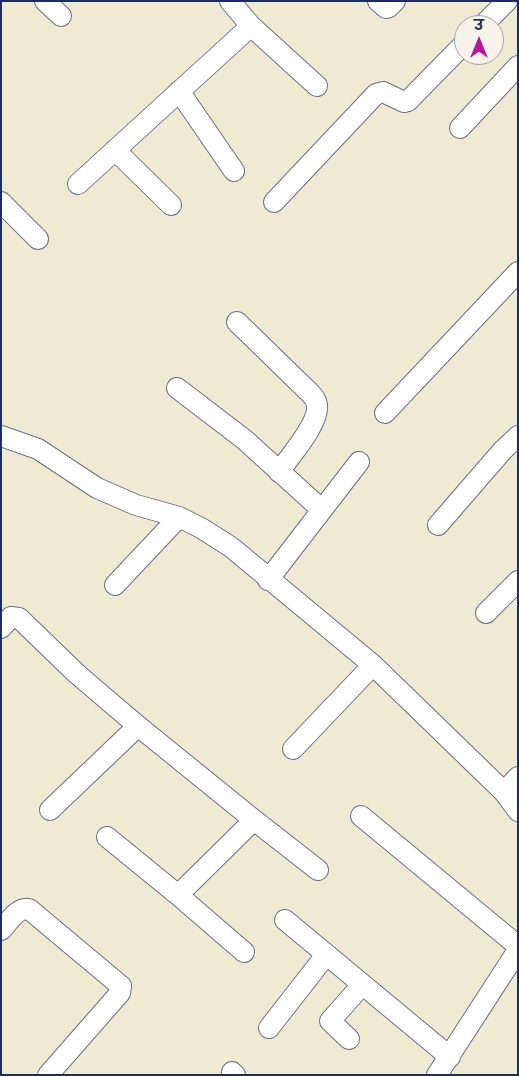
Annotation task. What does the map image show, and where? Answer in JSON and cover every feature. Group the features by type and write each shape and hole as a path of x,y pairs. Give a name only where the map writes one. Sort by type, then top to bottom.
{"street":[{"path":"45,1 61,16"},
{"path":"230,1 251,26 317,86"},
{"path":"378,1 386,8 395,1"},
{"path":"493,15 506,1"},
{"path":"78,184 251,26"},
{"path":"274,202 376,94 383,92 404,102 408,101 454,54"},
{"path":"460,128 518,66"},
{"path":"179,91 234,172"},
{"path":"115,150 171,205"},
{"path":"1,202 38,239"},
{"path":"385,413 518,272"},
{"path":"237,322 309,392 315,399 317,406 314,421 279,472"},
{"path":"176,388 245,440 322,510"},
{"path":"1,436 38,449 97,488 136,505 179,517 231,547 511,785 518,811"},
{"path":"438,525 503,450 518,436"},
{"path":"268,580 359,462"},
{"path":"115,585 179,517"},
{"path":"486,613 518,581"},
{"path":"1,628 12,617 19,618 77,674 138,726 318,870"},
{"path":"293,749 373,666"},
{"path":"50,810 138,726"},
{"path":"361,816 518,948 437,1075"},
{"path":"178,895 254,820"},
{"path":"107,837 244,952"},
{"path":"1,930 18,912 22,909 29,909 121,986 120,993 48,1075"},
{"path":"285,920 450,1057"},
{"path":"269,1028 326,955"},
{"path":"349,1039 330,1021 362,985"}]}
